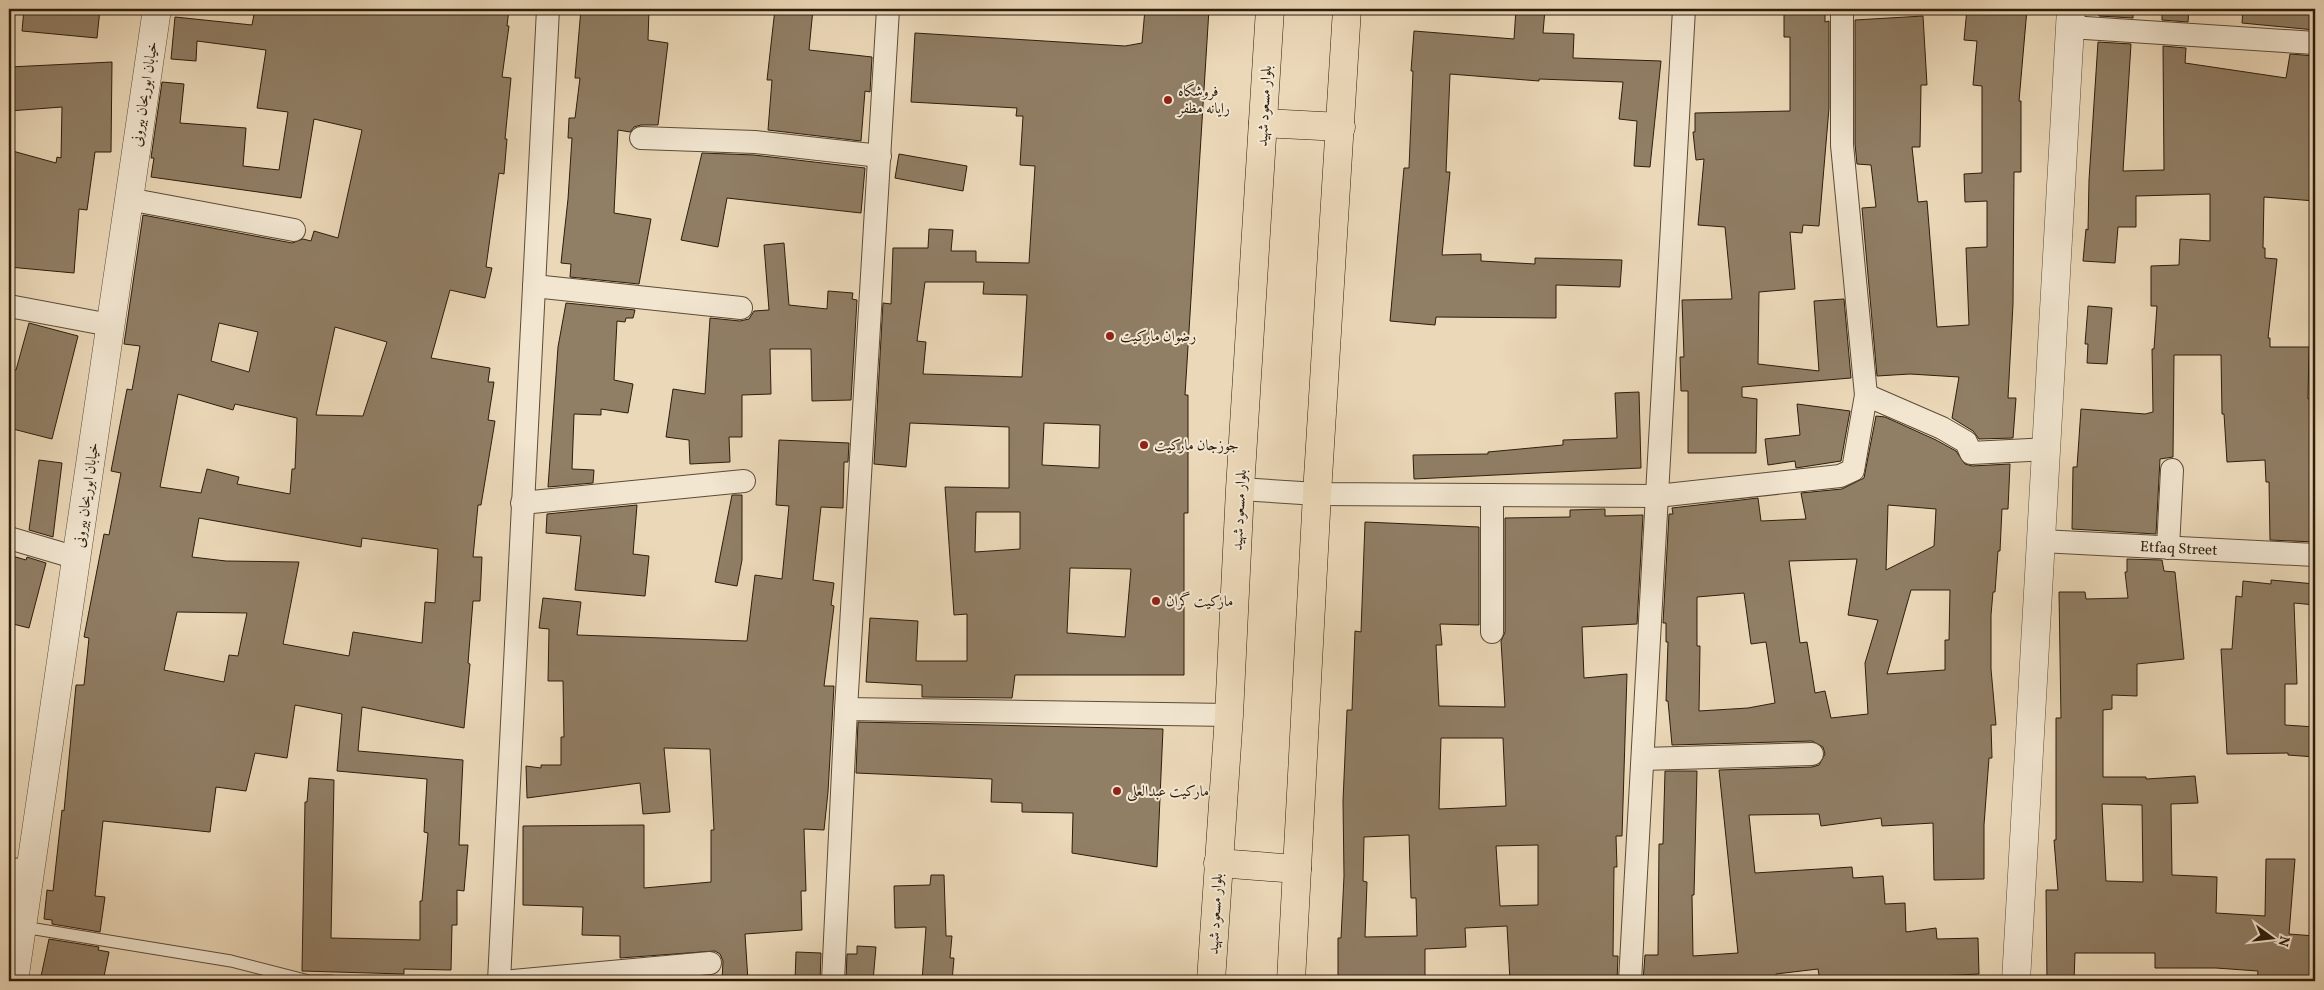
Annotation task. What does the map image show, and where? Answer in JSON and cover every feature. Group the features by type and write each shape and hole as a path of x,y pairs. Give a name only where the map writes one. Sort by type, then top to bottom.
{"main road":[{"name":"بلوار مسعود شهید","path":"1211,981 1229,715 1240,489 1270,9"},
{"path":"1291,981 1317,494 1347,9"},
{"path":"1263,124 1341,127"},
{"path":"1218,864 1297,870"}],"street":[{"name":"خیابان ابوریحان بیرونی","path":"14,981 23,927 20,870 77,558 157,9"},
{"path":"499,981 548,9"},
{"path":"833,981 846,709 888,9"},
{"path":"1630,981 1684,9"},
{"path":"1240,489 1317,494 1657,496 1840,476 1853,470 1866,395 1842,145 1842,9"},
{"path":"2016,981 2071,18 2315,43"},
{"path":"641,138 755,142 880,156"},
{"path":"128,199 294,230"},
{"path":"534,286 741,308"},
{"path":"9,306 110,325"},
{"path":"1866,395 1942,428 1966,442 1971,454 2047,449"},
{"path":"2168,548 2172,470"},
{"path":"522,503 744,481"},
{"path":"1492,495 1492,632"},
{"path":"9,538 77,558"},
{"name":"Etfaq Street","path":"2041,541 2315,555"},
{"path":"846,709 1229,715"},
{"path":"1643,759 1812,754"},
{"path":"513,981 710,963"}],"lane":[{"path":"23,927 231,961 310,981 332,981"}],"building":[{"path":"24,9 100,9 97,38 22,31"},
{"path":"255,9 509,9 507,26 509,26 502,77 511,78 505,139 507,139 504,174 499,173 486,267 492,268 485,298 450,290 431,358 490,368 488,382 494,382 488,420 495,421 481,505 478,505 473,557 482,557 480,601 473,601 464,728 362,707 358,751 463,760 459,845 468,845 464,891 457,890 457,925 452,925 451,970 404,969 404,974 302,971 305,802 307,802 309,778 334,780 331,938 420,940 420,901 422,901 428,833 424,832 427,779 337,771 342,714 295,705 287,758 255,753 246,791 216,787 210,832 103,821 95,896 105,897 100,932 52,924 52,920 44,919 47,890 53,891 62,810 64,811 76,685 84,685 89,638 84,637 104,534 109,535 121,473 111,471 127,389 132,390 140,346 124,344 143,215 292,243 303,239 311,241 314,231 338,238 362,130 314,119 301,198 151,177 154,158 151,158 162,82 184,84 180,123 246,128 243,166 279,170 288,112 257,108 266,50 197,41 196,61 171,59 175,17 252,25","holes":["219,323 258,332 249,372 211,361","335,327 387,342 363,416 316,415","178,394 233,410 235,404 297,418 295,469 292,469 290,494 237,484 239,477 207,469 201,493 160,487","199,518 361,547 362,538 438,549 435,603 425,602 422,643 353,632 349,656 283,644 299,562 226,561 192,557","177,612 247,613 238,656 229,655 224,682 164,670"]},
{"path":"581,9 649,9 648,40 668,43 658,125 641,125 634,127 630,132 618,130 614,213 651,219 639,284 570,277 571,264 561,263 572,138 568,138 569,118 575,118 580,78 575,78"},
{"path":"775,9 813,9 809,50 872,57 870,92 865,91 861,141 768,130 772,80 767,80"},
{"path":"1145,9 1209,9 1185,395 1188,395 1188,513 1184,513 1184,675 1015,675 1012,698 922,697 922,685 866,682 870,618 918,621 916,661 967,661 967,614 954,615 945,487 1009,488 1009,427 910,423 906,467 874,464 883,303 891,304 893,248 928,248 929,229 953,230 951,251 976,251 976,262 1029,263 1035,166 1020,165 1023,116 1016,116 1017,108 911,102 915,33 1125,46 1142,43","holes":["925,282 984,282 983,294 1027,295 1022,377 923,374 926,342 917,341","1044,423 1100,425 1099,468 1042,465","976,512 1020,512 1020,549 975,552","1070,568 1131,569 1125,637 1067,633"]},
{"path":"1516,9 1545,9 1543,33 1574,34 1573,58 1661,61 1650,167 1634,166 1637,121 1619,119 1623,82 1539,79 1539,81 1450,74 1446,172 1450,172 1442,255 1481,254 1481,261 1535,264 1535,258 1622,260 1620,287 1556,285 1556,318 1436,317 1435,325 1390,321 1404,168 1409,168 1413,71 1411,71 1414,31 1514,39"},
{"path":"1784,9 1825,9 1825,22 1829,21 1829,108 1819,226 1803,225 1802,233 1790,232 1795,289 1759,292 1758,364 1819,371 1814,301 1844,299 1851,378 1742,387 1742,397 1757,399 1756,453 1688,453 1688,391 1681,391 1680,357 1684,357 1682,300 1732,299 1725,227 1698,225 1704,159 1696,160 1693,132 1695,132 1695,113 1790,111 1790,37 1784,37"},
{"path":"1967,9 2027,9 2019,101 2021,101 2021,172 2014,172 2013,304 2008,398 2016,398 2013,438 1979,439 1973,431 1952,418 1959,377 1910,374 1877,376 1862,208 1876,207 1871,165 1857,164 1855,144 1855,20 1923,16 1927,85 1921,85 1920,147 1912,147 1918,202 1927,201 1937,327 1969,325 1966,248 1987,247 1987,201 1965,202 1964,174 1982,173 1982,86 1973,85 1977,41 1964,40"},
{"path":"2099,9 2133,9 2133,18 2099,16"},
{"path":"2162,9 2189,9 2188,22 2162,20"},
{"path":"2243,9 2315,9 2315,30 2242,23"},
{"path":"2098,42 2131,44 2123,171 2164,170 2163,46 2186,48 2185,63 2286,78 2290,54 2315,56 2315,201 2264,197 2263,248 2265,248 2265,258 2277,259 2268,338 2270,338 2270,347 2309,347 2308,399 2315,398 2315,542 2270,540 2269,482 2266,482 2265,460 2227,462 2224,414 2222,414 2221,355 2174,355 2173,457 2160,459 2156,534 2072,529 2073,467 2077,467 2081,409 2145,414 2153,412 2152,349 2154,349 2157,306 2151,306 2151,266 2179,265 2180,239 2210,241 2210,194 2136,196 2136,227 2118,227 2115,263 2083,261 2086,229 2088,230 2089,180"},
{"path":"112,62 111,152 95,152 87,210 79,209 74,273 9,267 9,150 56,163 57,157 61,158 62,107 9,111 9,67"},
{"path":"702,153 754,155 865,168 861,213 727,198 718,247 681,240"},
{"path":"899,154 967,166 963,191 895,178"},
{"path":"784,243 789,305 827,309 828,291 853,293 852,299 857,300 851,400 812,401 811,349 770,349 771,394 742,395 742,437 729,437 730,462 690,464 689,440 666,437 673,389 705,394 710,318 740,321 749,319 754,311 769,310 764,245"},
{"path":"566,303 635,310 633,318 626,318 625,322 617,321 614,380 633,384 628,413 601,409 601,415 574,414 572,469 594,470 593,483 548,487 558,347"},
{"path":"2088,306 2112,308 2107,364 2087,363 2088,344 2085,344"},
{"path":"29,323 78,336 52,439 9,428 9,368 16,370"},
{"path":"1639,392 1641,468 1414,479 1413,455 1488,454 1488,452 1563,445 1563,440 1617,438 1615,393"},
{"path":"1797,404 1850,411 1841,461 1796,468 1795,461 1768,465 1765,439 1800,435"},
{"path":"1876,416 1885,417 1936,440 1956,451 1965,464 1972,466 2010,464 2008,509 2002,509 2000,551 1998,551 1991,615 1991,669 1996,725 1991,725 1992,758 1989,758 1984,825 1984,879 1934,880 1933,823 1882,826 1881,818 1821,826 1819,814 1749,815 1755,873 1852,867 1853,878 1883,876 1885,904 1905,903 1906,932 1936,928 1937,939 1978,938 1979,974 1937,976 1938,981 1820,981 1818,969 1776,974 1776,981 1643,981 1645,955 1658,955 1659,844 1663,844 1665,771 1697,771 1694,895 1692,895 1693,956 1738,953 1719,770 1812,767 1819,765 1825,754 1823,747 1812,741 1672,745 1668,701 1666,701 1668,642 1666,642 1666,623 1663,623 1669,514 1673,514 1672,508 1758,498 1761,521 1806,519 1801,493 1842,489 1864,478","holes":["1888,505 1936,509 1934,546 1886,570","1857,559 1848,615 1878,620 1865,663 1868,714 1831,718 1825,691 1815,693 1807,642 1800,643 1789,561","1911,590 1950,590 1949,640 1945,640 1945,670 1887,674","1744,593 1751,644 1766,642 1775,703 1748,708 1699,711 1700,646 1697,646 1697,597"]},
{"path":"779,440 849,443 848,462 844,462 843,508 821,507 813,580 834,583 831,605 834,606 824,686 834,686 824,830 804,829 806,891 801,891 802,930 745,934 748,981 722,981 723,961 720,954 715,951 620,958 620,936 582,935 583,907 523,905 523,826 644,825 644,888 711,882 711,830 714,830 710,749 664,748 670,812 643,814 640,783 527,798 526,766 541,768 541,765 561,765 561,737 564,737 563,681 548,681 549,629 539,628 543,598 581,602 577,635 747,641 755,575 782,579 789,506 776,505"},
{"path":"39,460 62,463 53,537 29,530"},
{"path":"732,495 742,495 742,560 737,586 715,582"},
{"path":"637,505 633,554 649,556 645,596 575,590 581,536 546,533 547,514"},
{"path":"1605,509 1605,516 1643,515 1637,624 1582,627 1584,678 1627,674 1622,836 1616,836 1617,867 1614,867 1613,956 1618,956 1617,981 1571,981 1571,977 1510,981 1507,926 1465,928 1466,947 1425,949 1425,981 1338,981 1338,938 1341,938 1344,876 1343,801 1347,710 1352,710 1355,631 1361,632 1365,522 1479,527 1479,625 1440,624 1442,645 1436,645 1439,706 1505,707 1501,641 1505,632 1505,518 1570,517 1570,510","holes":["1441,738 1503,738 1506,806 1439,809","1409,835 1411,898 1416,898 1417,936 1365,937 1367,882 1363,881 1364,837","1538,845 1538,905 1500,906 1496,846"]},
{"path":"9,555 26,560 27,557 46,563 29,628 9,623"},
{"path":"2127,559 2162,560 2164,571 2175,572 2184,659 2137,664 2137,696 2112,695 2112,709 2103,710 2103,777 2146,777 2146,779 2195,776 2198,803 2171,804 2172,875 2217,877 2216,913 2265,916 2266,859 2295,859 2289,934 2315,936 2315,981 2257,981 2258,971 2216,968 2155,968 2155,953 2075,953 2074,981 2047,981 2046,890 2058,890 2054,840 2056,840 2056,718 2061,718 2059,592 2085,592 2086,599 2128,598 2125,572 2127,572","holes":["2102,804 2142,805 2143,882 2106,881"]},
{"path":"2271,580 2315,584 2315,605 2294,603 2297,684 2285,684 2285,725 2315,727 2315,757 2288,755 2288,753 2227,754 2221,649 2232,649 2236,596 2242,597 2243,581 2271,584"},
{"path":"858,722 1163,729 1157,867 1072,853 1073,813 1022,812 1022,803 991,802 992,779 856,773"},
{"path":"931,875 944,875 946,936 952,936 950,958 954,958 952,981 922,981 926,927 895,928 894,886 930,885"},
{"path":"49,939 99,947 98,950 109,952 103,981 40,981"},
{"path":"857,946 876,947 873,981 846,981 847,954 857,954"},
{"path":"796,952 821,953 820,981 795,981"}],"place":[{"name":"فروشگاه رایانه مظفر","path":"1168,100"},
{"name":"رضوان مارکیت","path":"1110,336"},
{"name":"جوزجان مارکیت","path":"1144,445"},
{"name":"مارکیت گران","path":"1156,601"},
{"name":"مارکیت عبدالعلی","path":"1117,791"}]}
